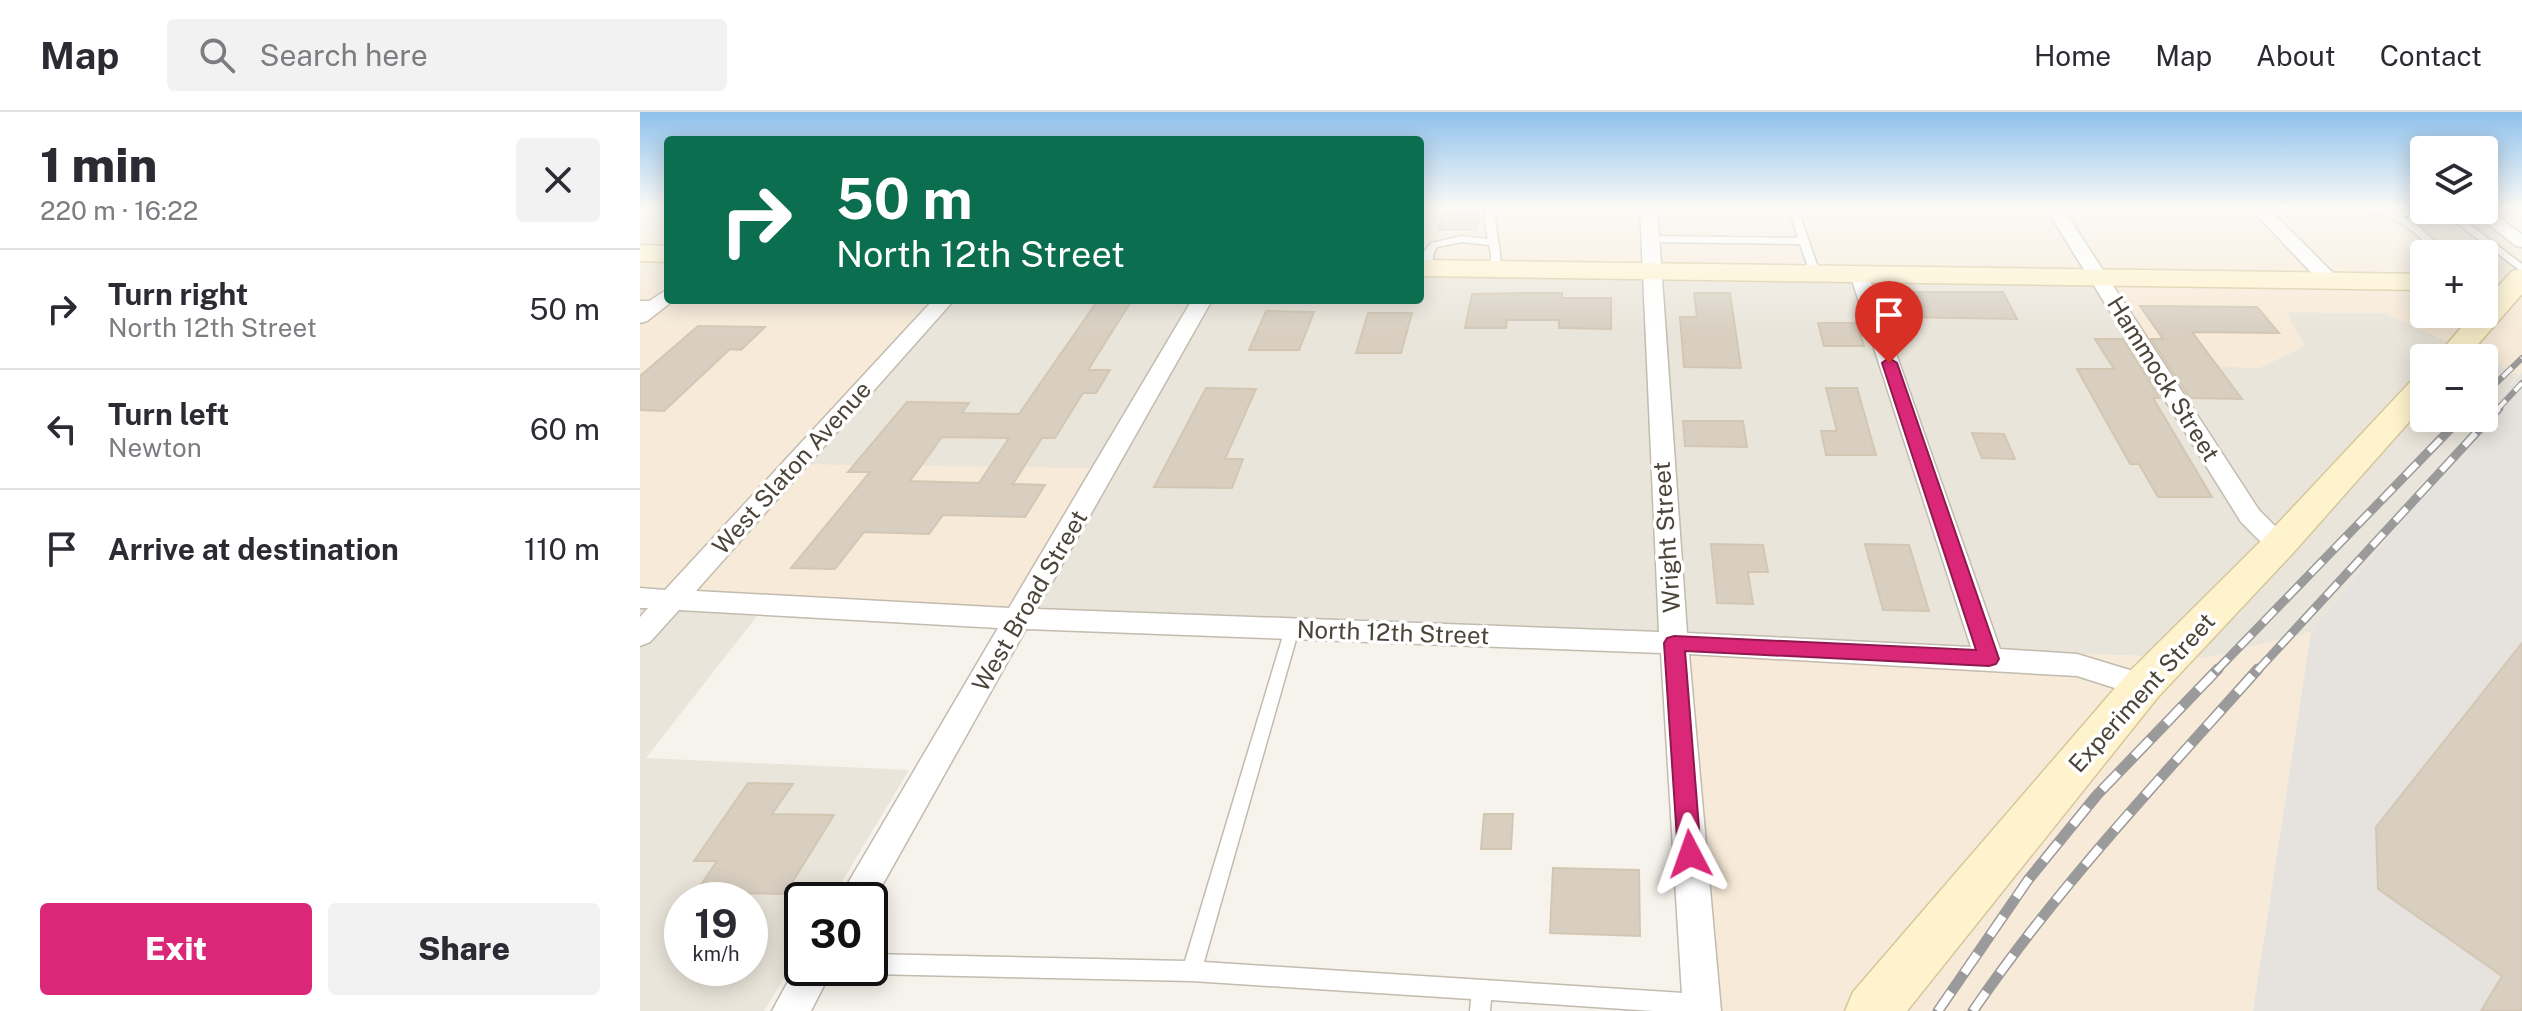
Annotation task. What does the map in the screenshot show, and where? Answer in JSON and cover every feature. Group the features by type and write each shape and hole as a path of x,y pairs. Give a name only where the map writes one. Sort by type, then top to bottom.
{"street":[{"name":"Wright Street","path":"1649,249 1701,1008"},
{"name":"Hammock Street","path":"2081,249 2250,516 2280,544"},
{"path":"2298,249 2330,281"},
{"path":"640,253 664,254"},
{"path":"1424,268 1494,256 1650,271 2410,282"},
{"path":"1859,274 1989,659"},
{"path":"2498,281 2521,278"},
{"path":"2462,344 2521,278"},
{"path":"640,317 660,299"},
{"name":"West Slaton Avenue","path":"640,635 940,304"},
{"name":"West Broad Street","path":"866,882 1200,304"},
{"name":"Experiment Street","path":"1872,1011 2143,685 2280,544 2410,401"},
{"name":"North 12th Street","path":"640,598 1020,619 1674,643 1989,659 2077,665 2143,685"},
{"path":"791,1011 805,986"}],"lane":[{"path":"1494,249 1494,256"},
{"path":"1806,249 1815,273"},
{"path":"2487,249 2521,278"},
{"path":"1192,971 1292,629"},
{"path":"888,964 1192,971 1482,989 1701,1008"},
{"path":"1480,1011 1482,989"}],"shaded area":[{"path":"640,249 664,249 664,304 934,304 788,464 1103,468 1016,612 640,604"},
{"path":"1424,249 2410,249 2410,325 2385,313 2286,312 2305,346 2260,368 2150,365 2089,278 1424,266"},
{"path":"2498,249 2522,249 2522,372 2519,375 2498,365 2498,344 2452,344 2417,328 2498,328"},
{"path":"1424,266 2090,278 2285,312 2385,313 2410,324 2410,328 2418,328 2453,344 2410,344 2410,432 2473,432 2311,632 2205,658 1670,640 1016,612 787,464 934,304 1424,304"},
{"path":"2498,365 2519,375 2498,401"},
{"path":"2522,372 2522,1011 2253,1011 2311,632 2473,432 2498,432 2498,402"},
{"path":"640,604 764,607 646,758 909,770 842,882 784,882 784,978 764,1011 640,1011"},
{"path":"2311,632 2253,1011 1693,1011 1670,640 2205,658"}],"building":[{"path":"1884,292 2003,292 2017,319 1894,317"},
{"path":"1562,293 1562,298 1611,298 1611,329 1559,328 1559,320 1507,320 1506,328 1465,328 1472,294"},
{"path":"1694,293 1730,293 1741,368 1684,367 1680,317 1697,317"},
{"path":"1095,304 1129,304 1088,370 1110,370 1096,393 1083,393 1055,438 1042,438 1013,484 1045,485 1025,517 943,515 929,534 864,532 835,569 791,568 870,472 848,472 907,402 969,403 962,413 1019,414","holes":["942,437 1009,438 979,483 910,481"]},
{"path":"2140,306 2257,307 2279,333 2192,332 2242,399 2190,398 2151,339 2163,339"},
{"path":"1266,311 1314,312 1299,350 1249,350"},
{"path":"1368,313 1412,313 1401,353 1356,353"},
{"path":"1818,323 1857,323 1864,346 1824,346"},
{"path":"698,326 765,327 741,350 730,349 664,411 640,410 640,376"},
{"path":"2095,339 2123,339 2160,398 2153,398 2212,497 2158,497 2139,464 2130,464 2077,369 2114,369"},
{"path":"1206,388 1256,389 1225,459 1243,459 1232,488 1154,487"},
{"path":"1826,388 1857,388 1876,455 1826,455 1821,431 1837,431"},
{"path":"1683,421 1743,421 1747,447 1685,446"},
{"path":"1972,433 2004,434 2015,459 1982,458"},
{"path":"1711,544 1763,545 1768,572 1748,572 1753,604 1717,603"},
{"path":"1865,544 1909,545 1929,611 1883,610"},
{"path":"2522,643 2522,1011 2481,1011 2502,976 2378,889 2376,827"},
{"path":"748,783 793,784 772,814 834,815 792,882 784,882 784,894 768,894 768,882 703,882 717,861 694,861"},
{"path":"1484,814 1513,814 1511,849 1481,849"},
{"path":"1553,868 1639,870 1640,936 1550,933"}],"railway":[{"path":"2498,381 2522,358"},
{"path":"2498,409 2522,383"},
{"path":"2257,671 2499,408"},
{"path":"2216,671 2447,432"},
{"path":"1938,1011 2028,880 2097,795 2218,669"},
{"path":"1973,1011 2074,878 2258,669"}],"route":[{"path":"1690,854 1674,643 1989,659 1889,363"}]}
